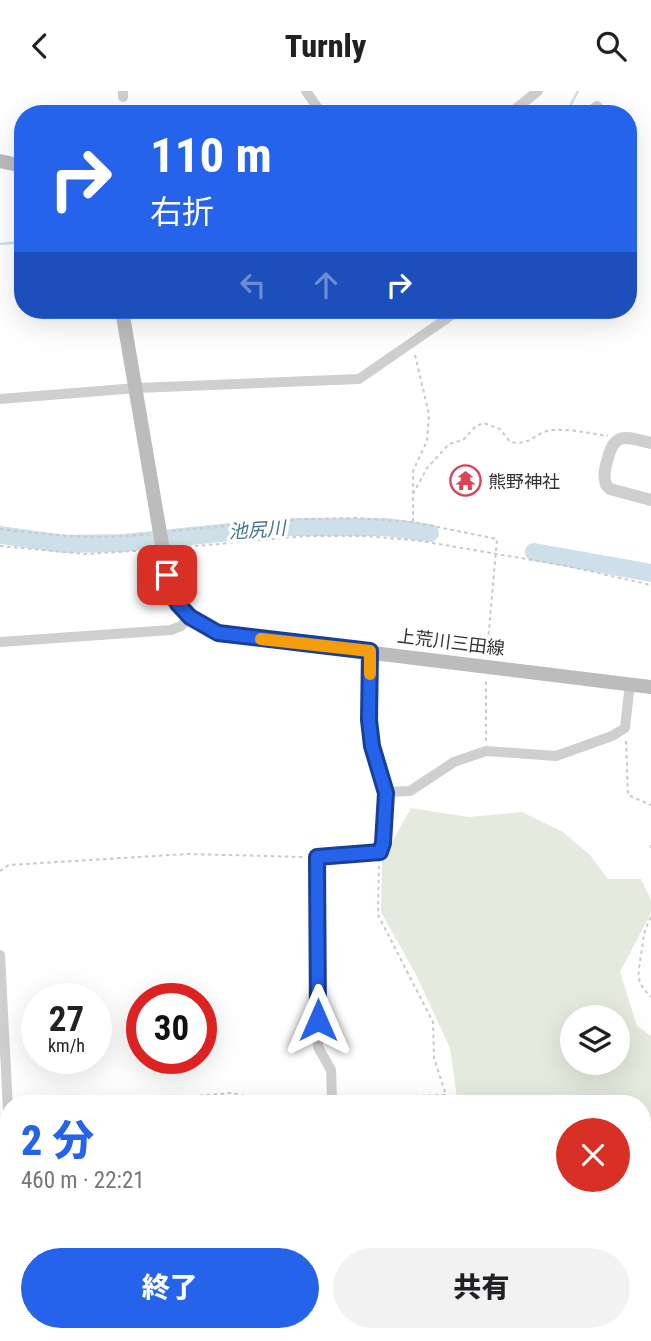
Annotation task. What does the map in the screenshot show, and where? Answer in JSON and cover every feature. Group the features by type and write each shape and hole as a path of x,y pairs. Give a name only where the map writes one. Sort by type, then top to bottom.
{"main road":[{"name":"上荒川三田線","path":"124,319 170,589 178,604 190,617 218,633 235,636 651,687"}],"street":[{"path":"520,105 538,91"},
{"path":"0,399 137,388 359,379 446,319"},
{"path":"651,443 620,437 611,444 604,474 606,485 617,492 651,500"},
{"path":"0,642 171,630 181,626 190,617"},
{"path":"332,1095 331,1070 318,1047 317,857 380,852 383,843 386,793 372,746 369,720 370,651"},
{"path":"386,793 410,791 454,762 486,751 556,756 612,736 625,728 630,683"},
{"path":"0,955 7,1095"}],"path":[{"path":"411,344 429,414 427,441 413,471 413,522"},
{"path":"412,495 427,468 450,444 463,440 476,426 484,423 500,429 510,442 521,444 548,430 620,437"},
{"path":"0,529 60,537 124,537 304,519 358,518 413,522 496,539 486,667 486,751"},
{"path":"0,546 85,554 306,536 367,536 421,541 567,566 651,585"},
{"path":"625,728 628,795 651,805"},
{"path":"380,852 378,915 433,1022 434,1058 446,1095"},
{"path":"0,871 9,865 187,854 317,857"},
{"path":"651,917 642,935 642,953 637,975 643,989 651,997"},
{"path":"207,1095 241,1095"}],"shaded area":[{"path":"411,808 469,817 522,812 563,832 590,855 608,879 641,879 651,900 651,913 620,972 637,1026 651,1036 651,1095 456,1095 450,1048 416,975 381,912 382,860"}],"waterway":[{"path":"571,105 578,91"},
{"path":"0,244 14,243"},
{"name":"池尻川","path":"0,535 64,544 124,543 278,527 386,527 430,533"},
{"name":"池尻川","path":"534,552 651,573"}],"slow traffic":[{"path":"261,639 370,651 370,674"}],"place":[{"name":"熊野神社","path":"465,481"}],"route":[{"path":"167,575 170,589 178,604 201,625 218,633 370,651 369,720 372,746 386,793 383,843 380,852 317,857 318,1020"}]}
